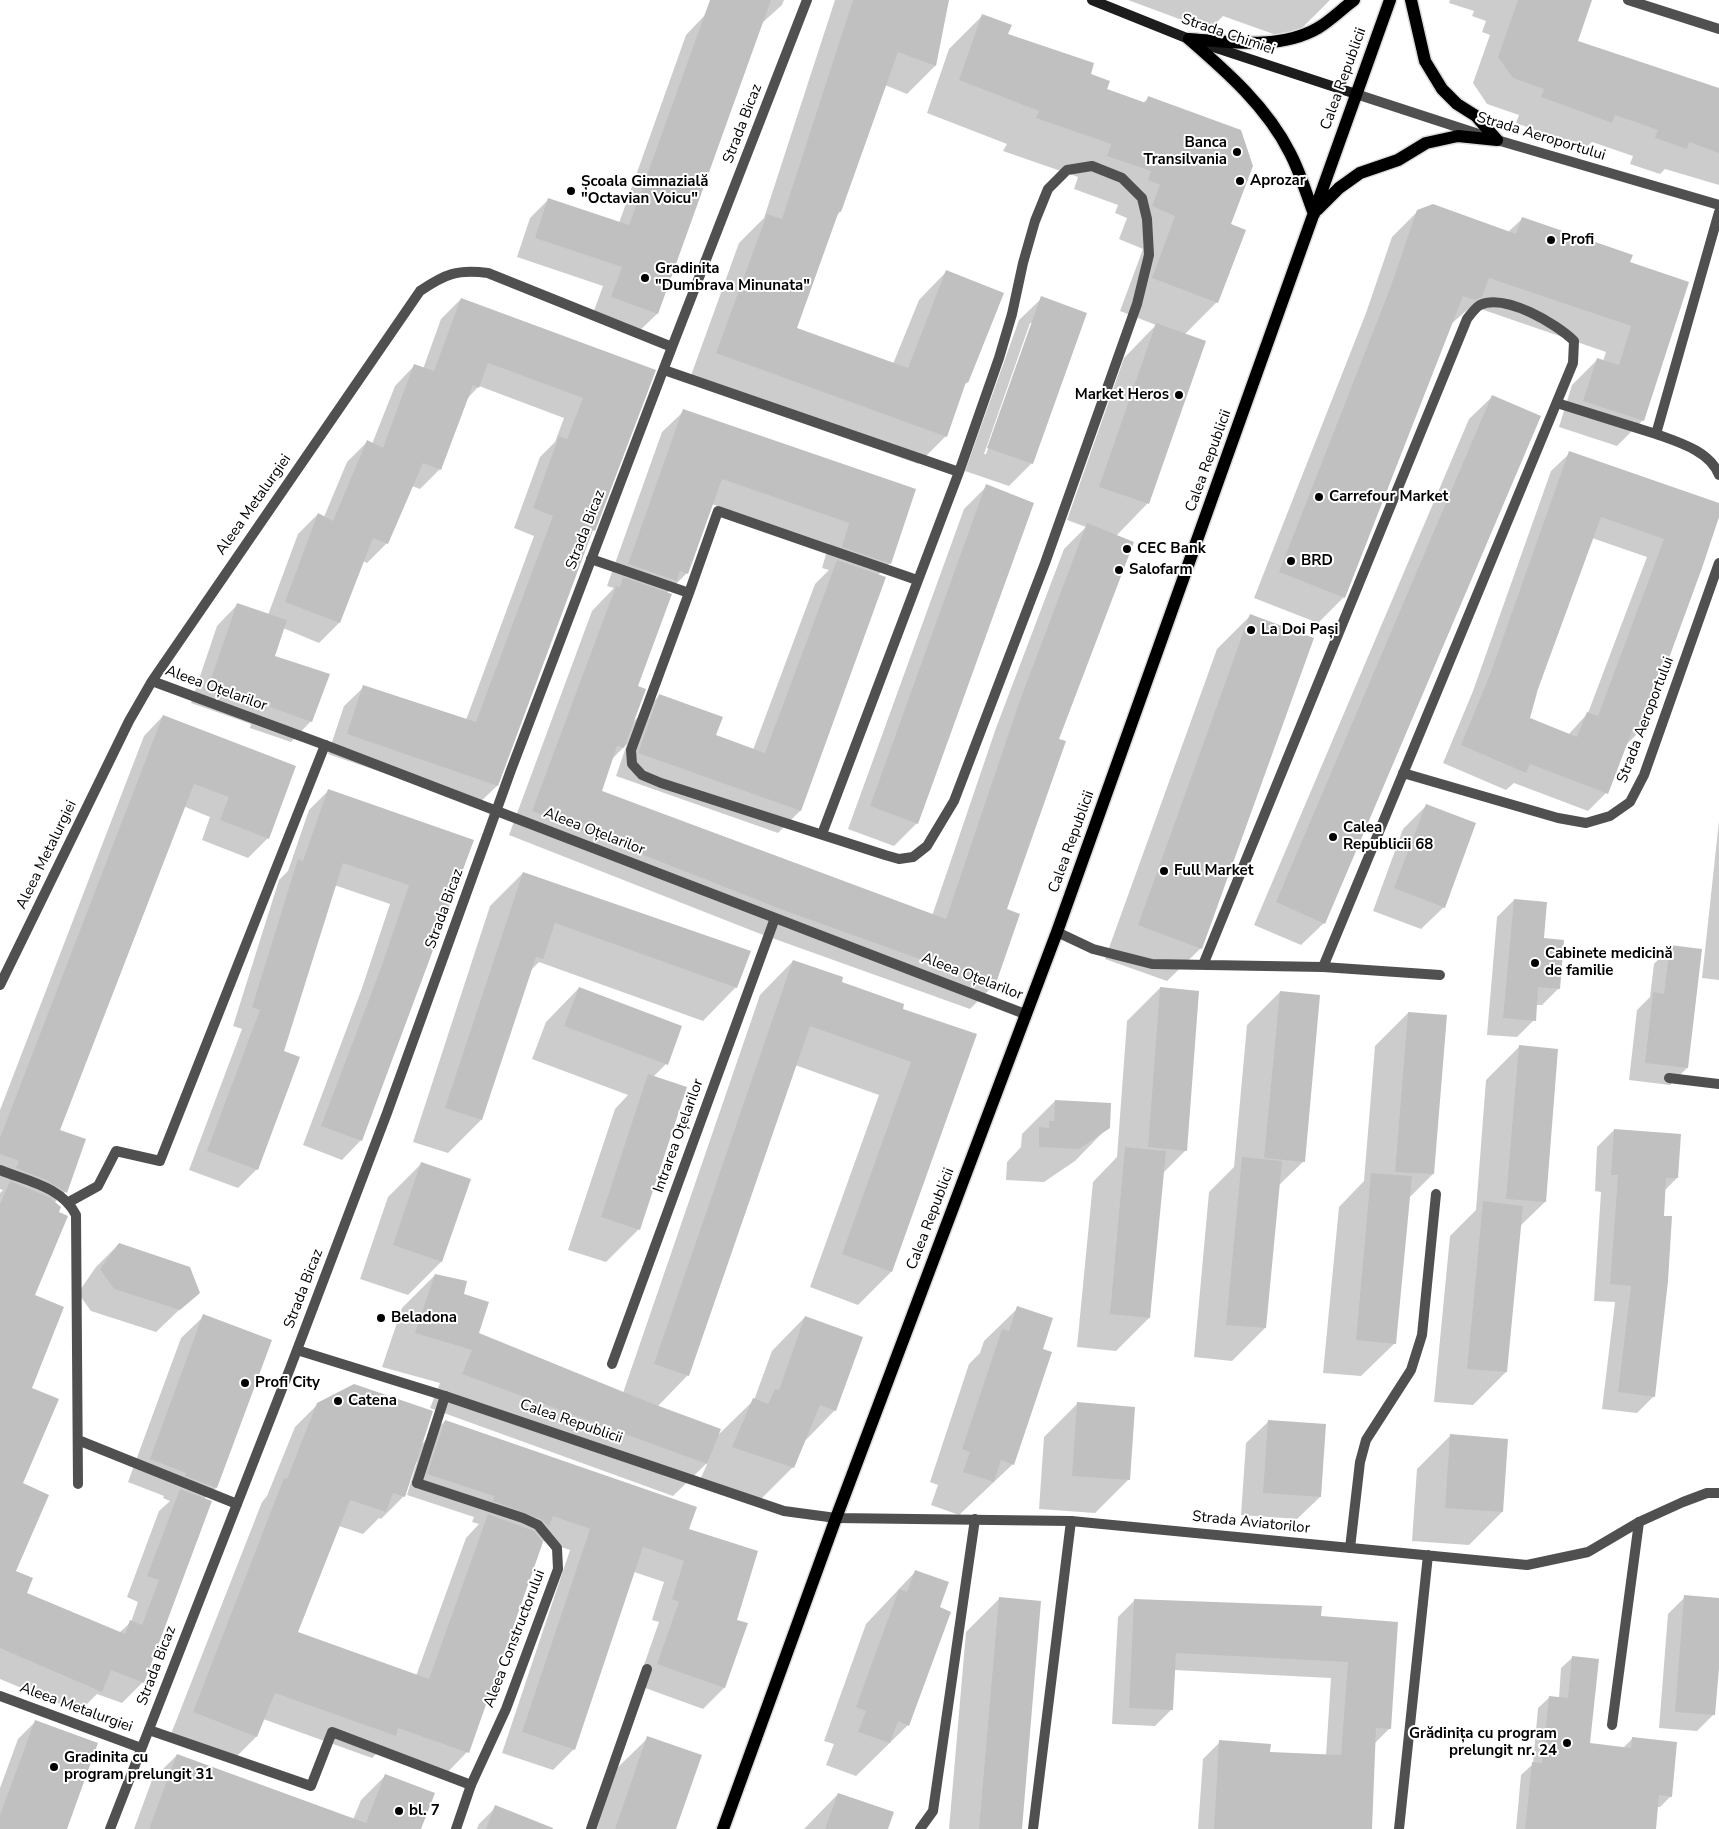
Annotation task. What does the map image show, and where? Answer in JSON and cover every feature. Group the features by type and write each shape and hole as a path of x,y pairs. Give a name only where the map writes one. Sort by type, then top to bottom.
{"main road":[{"name":"Strada Chimiei","path":"1092,0 1189,39 1356,94"},
{"path":"1189,39 1246,44 1277,41 1317,29 1354,0"},
{"name":"Calea Republicii","path":"723,1829 836,1518 1057,932 1390,0"},
{"path":"1411,0 1425,61 1433,75 1457,104 1476,116 1497,140"},
{"path":"1189,39 1246,91 1275,129 1290,152 1314,214 1340,188 1360,173 1398,160 1426,142 1458,136 1497,140"}],"street":[{"name":"Strada Bicaz","path":"110,1829 297,1350 387,1113 496,810 672,347 807,0"},
{"path":"1628,0 1719,29"},
{"name":"Strada Aeroportului","path":"1356,94 1497,140 1719,204"},
{"path":"822,834 958,472 998,358 1012,314 1028,247 1048,189 1067,170 1092,166 1122,178 1142,198 1147,220 1149,255 1138,304 1045,563 954,801 927,846 912,857 899,859 661,783 642,774 632,764 631,750 637,730 718,511 917,580"},
{"path":"1656,434 1719,212"},
{"name":"Aleea Metalurgiei","path":"0,985 129,721 152,681 420,291 442,276 467,270 488,273 672,347"},
{"path":"1203,965 1467,319 1480,305 1500,302 1533,314 1562,329 1574,341 1573,363 1323,967"},
{"path":"664,370 958,472"},
{"path":"1557,402 1690,447 1716,466 1719,475"},
{"path":"591,559 689,593"},
{"name":"Strada Aeroportului","path":"1403,773 1558,818 1586,823 1610,816 1630,802 1644,774 1719,563"},
{"name":"Aleea Oțelarilor","path":"152,681 496,810 1025,1014"},
{"path":"69,1202 98,1186 116,1151 160,1161 325,745"},
{"name":"Intrarea Oțelarilor","path":"612,1364 775,918"},
{"path":"1057,932 1093,949 1152,964 1323,967 1440,975"},
{"path":"1669,1078 1719,1084"},
{"path":"0,1170 56,1192 69,1202 76,1214 78,1484"},
{"path":"1350,1548 1360,1462 1366,1440 1411,1370 1422,1335 1436,1194"},
{"name":"Calea Republicii","path":"297,1350 445,1396 784,1511 836,1518"},
{"name":"Aleea Constructorului","path":"445,1396 418,1483 524,1518 538,1526 557,1548 558,1568 506,1709 471,1785 456,1829"},
{"path":"78,1440 237,1504"},
{"name":"Strada Aviatorilor","path":"836,1518 1071,1521 1527,1565 1588,1552 1639,1522 1707,1493 1719,1493"},
{"path":"920,1829 933,1812 975,1519"},
{"path":"1033,1829 1071,1521"},
{"path":"1612,1725 1639,1522"},
{"path":"1399,1829 1428,1556"},
{"path":"591,1829 647,1669"},
{"name":"Aleea Metalurgiei","path":"0,1696 141,1748"},
{"path":"149,1730 311,1786 332,1732 471,1785"}],"building":[{"path":"710,0 771,0 658,314 611,297 622,267 535,238 548,198 629,225"},
{"path":"853,0 949,0 936,66 898,52 797,328 908,368 946,270 1004,293 968,383 966,382 947,437 716,353 767,214 782,219"},
{"path":"1518,0 1592,0 1578,41 1719,88 1719,153 1689,142 1687,149 1655,138 1658,130 1615,115 1612,123 1541,97 1544,89 1513,78 1498,57"},
{"path":"982,14 1012,25 1008,34 1094,63 1091,74 1110,81 1107,89 1146,103 1148,96 1241,130 1253,166 1231,224 1246,230 1218,303 1152,278 1175,216 1152,206 1160,185 1148,180 1151,171 1107,156 1111,144 1036,118 1039,111 959,80"},
{"path":"1433,204 1516,234 1522,217 1633,255 1630,262 1689,282 1644,421 1583,401 1597,358 1619,365 1631,326 1489,278 1482,297 1475,300 1463,296 1345,598 1279,572 1391,286 1417,210"},
{"path":"1041,296 1087,313 1033,464 987,448"},
{"path":"461,298 656,370 595,531 593,530 498,786 347,734 363,685 476,722 553,516 533,508 559,436 567,439 583,398 488,363 479,388 473,385 441,470 423,463 388,544 373,538 340,623 285,602 318,513 333,521 367,440 383,448 414,364 434,371"},
{"path":"1156,323 1206,341 1149,504 1099,487"},
{"path":"1492,395 1541,416 1325,924 1276,902"},
{"path":"683,409 916,489 891,564 842,547 849,523 722,479 688,574 680,571 677,581 628,564"},
{"path":"1569,451 1719,503 1719,517 1702,568 1643,729 1634,726 1608,794 1530,764 1526,773 1461,745 1491,672","holes":["1601,517 1664,539 1598,716 1587,712 1577,737 1530,718 1538,689"]},
{"path":"986,484 1034,503 918,824 870,806"},
{"path":"1087,523 1134,542 1059,739 1066,741 1007,909 1020,914 995,986 783,910 532,811 616,586 620,587 623,577 672,594 638,686 646,689 624,748 617,746 602,791 946,919 1019,703"},
{"path":"837,560 886,577 801,811 638,753 659,694 723,717 716,735 765,753"},
{"path":"237,603 287,620 275,656 330,674 312,722 270,707 271,703 210,682"},
{"path":"1250,614 1314,638 1202,949 1138,925"},
{"path":"163,715 296,766 269,839 220,820 229,797 194,784 60,1130 86,1139 67,1193 46,1180 16,1168 19,1161 0,1154 0,1138"},
{"path":"328,789 474,840 362,1141 321,1126 381,968 409,885 343,863 284,1051 300,1057 258,1170 207,1151 260,1010 252,1007 298,859 303,861"},
{"path":"1426,804 1476,823 1445,908 1394,888"},
{"path":"523,872 751,951 737,988 555,923 543,959 536,957 482,1120 445,1108"},
{"name":"Cabinete medicină de familie","path":"1514,899 1547,902 1544,938 1564,940 1560,989 1538,987 1536,1021 1503,1018"},
{"path":"1670,945 1702,949 1688,1068 1645,1063 1653,992 1664,994"},
{"path":"793,960 843,977 842,982 904,1004 903,1009 977,1034 892,1272 842,1254 911,1062 810,1026 689,1376 654,1364"},
{"path":"579,987 682,1026 668,1065 564,1026"},
{"path":"1160,987 1199,991 1187,1151 1148,1147"},
{"path":"1280,991 1320,995 1305,1162 1264,1158"},
{"path":"1408,1012 1447,1015 1434,1174 1395,1172"},
{"path":"1519,1045 1558,1049 1546,1202 1506,1199"},
{"path":"648,1074 687,1087 640,1230 601,1217"},
{"path":"1055,1100 1111,1103 1110,1128 1079,1149 1039,1147 1039,1127 1049,1128 1049,1121 1054,1121"},
{"path":"1614,1129 1681,1134 1678,1178 1666,1178 1664,1216 1672,1216 1668,1281 1655,1397 1618,1392 1631,1286 1610,1284 1618,1175 1611,1175"},
{"path":"1125,1147 1166,1151 1150,1318 1110,1314"},
{"path":"1242,1157 1282,1161 1266,1328 1226,1325"},
{"path":"421,1162 471,1179 442,1262 393,1245"},
{"path":"1371,1173 1412,1176 1396,1344 1356,1340"},
{"path":"10,1181 49,1197 61,1207 59,1212 68,1216 35,1295 64,1307 32,1388 59,1399 23,1483 49,1495 16,1571 33,1578 27,1593 125,1634 130,1620 142,1625 159,1580 147,1576 180,1489 212,1501 144,1683 111,1670 102,1692 0,1648 0,1204"},
{"path":"1483,1201 1523,1206 1507,1372 1467,1369"},
{"path":"119,1243 190,1267 200,1293 180,1310 114,1289 100,1269"},
{"path":"435,1274 467,1281 464,1294 489,1302 479,1333 648,1402 721,1429 707,1464 462,1374 472,1350 415,1333"},
{"path":"1017,1306 1053,1318 1043,1349 1052,1352 1014,1465 1001,1460 994,1482 963,1472 970,1452 962,1449 1002,1329 1009,1331"},
{"path":"203,1314 272,1340 217,1488 185,1476 186,1473 150,1459"},
{"path":"805,1316 863,1337 836,1411 820,1405 794,1468 732,1447 753,1398 768,1404 775,1389 779,1390"},
{"path":"354,1384 433,1411 405,1497 393,1493 386,1512 350,1500 298,1632 429,1679 488,1514 534,1531 543,1542 469,1753 398,1728 396,1736 275,1693 257,1737 193,1712 284,1478 287,1479 317,1403"},
{"path":"1077,1402 1135,1407 1130,1480 1072,1476"},
{"path":"445,1420 697,1507 689,1529 758,1551 737,1620 748,1623 725,1688 657,1664 679,1602 672,1599 684,1561 643,1547 575,1750 522,1732 590,1529 553,1516 549,1527 541,1519 493,1501 494,1496 427,1474"},
{"path":"1268,1420 1326,1424 1321,1497 1263,1493"},
{"path":"1450,1434 1508,1439 1503,1512 1445,1508"},
{"path":"915,1570 949,1582 940,1607 951,1612 909,1726 898,1721 890,1743 858,1732 866,1711 856,1707 899,1589 907,1592"},
{"path":"1684,1595 1719,1598 1719,1668 1715,1715 1675,1712"},
{"path":"999,1597 1041,1601 1022,1829 979,1829"},
{"path":"1134,1599 1322,1606 1321,1616 1398,1622 1391,1729 1376,1728 1372,1829 1214,1829 1219,1740 1271,1744 1270,1752 1341,1755 1348,1662 1176,1653 1173,1710 1129,1708"},
{"name":"Grădinița cu program prelungit nr. 24","path":"1572,1656 1599,1659 1590,1743 1631,1748 1632,1737 1677,1742 1672,1797 1659,1795 1656,1829 1525,1829 1532,1762 1542,1763 1549,1696 1568,1698"},
{"name":"Gradinita cu program prelungit 31","path":"35,1720 98,1743 67,1829 0,1829 0,1815"},
{"path":"647,1736 702,1755 676,1829 615,1829"},
{"path":"177,1754 366,1823 385,1774 435,1793 421,1829 149,1829"},
{"path":"838,1793 894,1812 888,1829 825,1829"},
{"path":"495,1805 553,1828 553,1829 486,1829"}],"place":[{"name":"Banca Transilvania","path":"1237,152"},
{"name":"Aprozar","path":"1240,181"},
{"name":"Școala Gimnazială \"Octavian Voicu\"","path":"571,191"},
{"name":"Profi","path":"1551,240"},
{"name":"Gradinita \"Dumbrava Minunata\"","path":"645,278"},
{"name":"Market Heros","path":"1179,395"},
{"name":"Carrefour Market","path":"1319,497"},
{"name":"CEC Bank","path":"1127,549"},
{"name":"BRD","path":"1291,561"},
{"name":"Salofarm","path":"1119,570"},
{"name":"La Doi Pași","path":"1251,630"},
{"name":"Calea Republicii 68","path":"1333,837"},
{"name":"Full Market","path":"1164,871"},
{"name":"Cabinete medicină de familie","path":"1535,963"},
{"name":"Beladona","path":"381,1318"},
{"name":"Profi City","path":"245,1383"},
{"name":"Catena","path":"338,1401"},
{"name":"Grădinița cu program prelungit nr. 24","path":"1567,1743"},
{"name":"Gradinita cu program prelungit 31","path":"54,1767"},
{"name":"bl. 7","path":"399,1811"}]}
